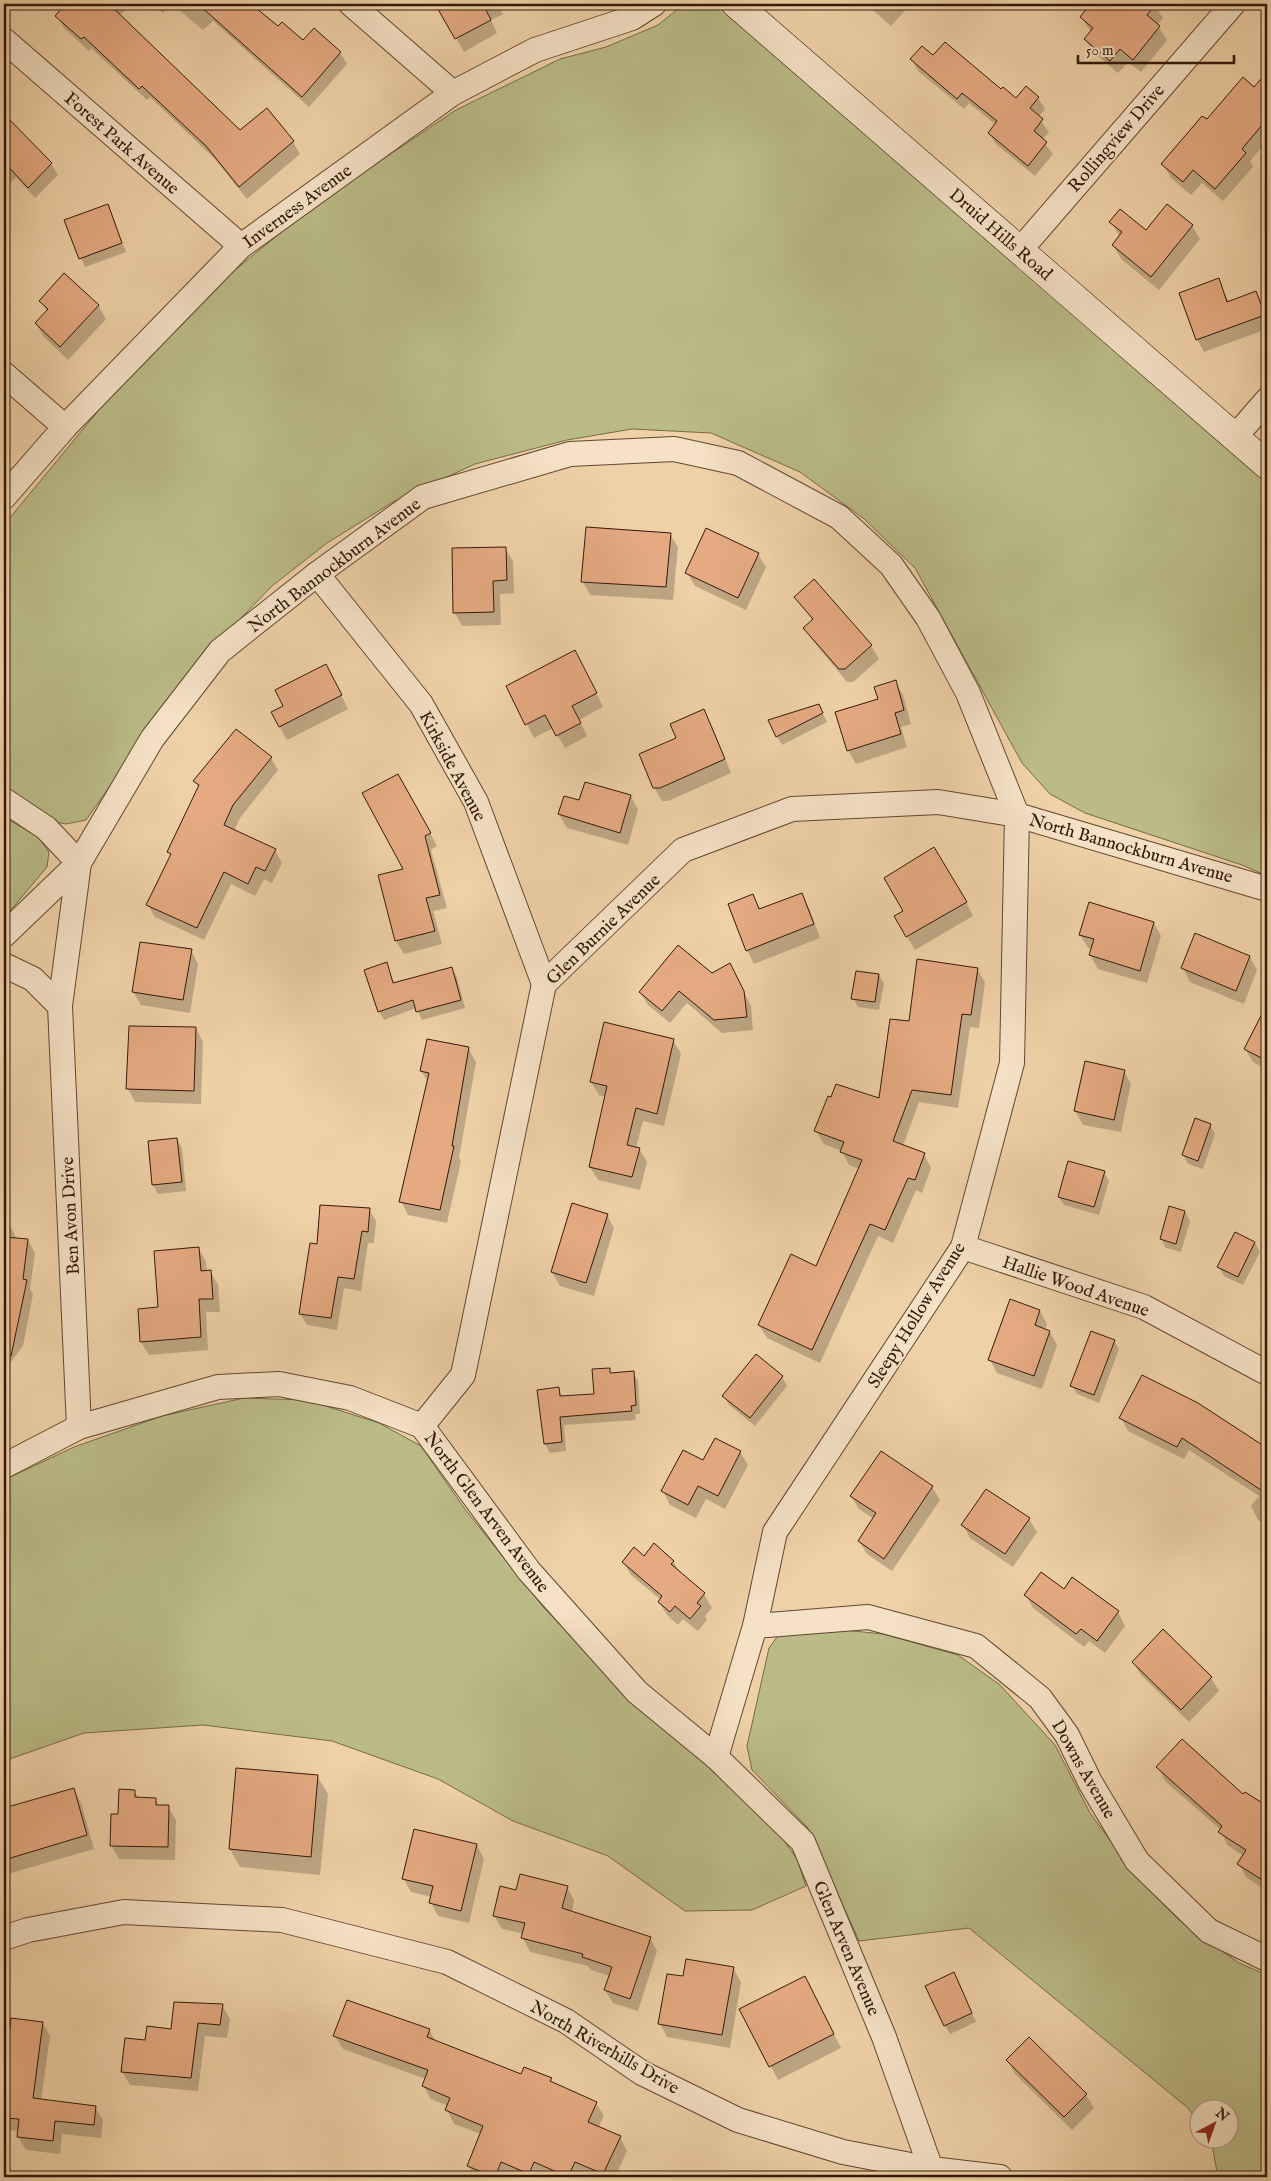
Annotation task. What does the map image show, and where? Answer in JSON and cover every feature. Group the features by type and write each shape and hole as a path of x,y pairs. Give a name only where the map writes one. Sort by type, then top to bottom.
{"street":[{"path":"351,4 454,93"},
{"name":"Inverness Avenue","path":"4,497 65,427 240,246 454,93 535,50 632,18 654,4"},
{"name":"Druid Hills Road","path":"736,4 1267,465"},
{"name":"Rollingview Drive","path":"1020,250 1233,4"},
{"name":"Forest Park Avenue","path":"4,40 240,246"},
{"path":"4,374 65,427"},
{"path":"1235,438 1267,400"},
{"name":"North Bannockburn Avenue","path":"4,935 79,863 152,739 220,651 317,574 423,497 570,454 674,449 738,463 839,517 891,565 928,618 968,693 1017,815 1267,889"},
{"name":"Kirkside Avenue","path":"317,574 421,704 476,802 544,984"},
{"path":"4,800 46,828 79,863"},
{"name":"Glen Burnie Avenue","path":"422,1426 463,1375 544,984 684,850 792,809 938,802 1017,815"},
{"name":"Sleepy Hollow Avenue","path":"716,1758 755,1626 775,1532 962,1247 1012,1063 1017,815"},
{"name":"Ben Avon Drive","path":"79,863 60,1006 79,1427"},
{"path":"4,965 33,978 60,1006"},
{"name":"Hallie Wood Avenue","path":"962,1247 1144,1307 1267,1373"},
{"name":"North Glen Arven Avenue","path":"4,1466 79,1427 218,1387 279,1384 350,1398 422,1426 529,1571 636,1692 716,1758"},
{"name":"Downs Avenue","path":"755,1626 868,1618 976,1646 1040,1698 1067,1735 1090,1782 1137,1861 1209,1931 1267,1959"},
{"name":"Glen Arven Avenue","path":"716,1758 803,1842 884,2037 931,2169"},
{"name":"North Riverhills Drive","path":"4,1938 28,1930 124,1912 291,1922 447,1962 566,2021 642,2073 738,2120 843,2152 931,2169 1000,2177"}],"green space":[{"path":"684,4 717,4 726,8 1267,476 1267,876 1242,865 1085,813 1050,794 1022,763 915,568 863,518 800,472 711,433 632,429 567,440 475,464 393,502 327,543 272,586 218,642 174,696 86,820 66,824 50,821 4,790 4,525 140,360 219,283 284,230 368,169 456,110 560,59 606,47 658,25"},
{"path":"4,817 38,837 49,852 47,867 4,918"},
{"path":"244,1398 307,1400 379,1423 421,1446 464,1508 544,1608 645,1713 753,1805 775,1828 797,1859 806,1886 752,1910 685,1911 608,1856 513,1821 438,1779 332,1741 203,1725 84,1733 4,1761 4,1480 74,1447 162,1416"},
{"path":"834,1629 883,1634 958,1655 1000,1685 1055,1745 1090,1813 1139,1880 1179,1920 1239,1963 1267,1975 1267,2177 1218,2177 1213,2148 1238,2148 1238,2098 1188,2098 1188,2108 969,1928 859,1941 808,1828 752,1770 747,1746 769,1648 780,1633"}],"building":[{"path":"65,4 109,4 240,130 267,108 294,141 239,187 206,146 142,86 139,89 84,37 81,39 55,16"},
{"path":"198,4 251,4 278,26 282,22 303,40 314,28 341,52 302,97"},
{"path":"435,4 483,4 491,20 455,39"},
{"path":"1090,4 1156,4 1147,15 1160,26 1133,60 1120,49 1110,61 1084,39 1093,28 1080,17"},
{"path":"945,42 1001,89 1003,87 1016,98 1026,86 1039,97 1030,108 1043,119 1034,131 1047,142 1028,166 988,133 997,121 962,93 957,99 910,59 922,46 933,55"},
{"path":"1267,72 1267,119 1242,149 1246,153 1215,189 1193,170 1183,182 1161,164 1202,116 1207,119 1243,77 1254,87"},
{"path":"4,114 52,163 28,188 4,162"},
{"path":"108,204 122,243 79,259 64,220"},
{"path":"1167,204 1193,225 1151,277 1112,245 1122,232 1109,222 1120,209 1146,230"},
{"path":"64,273 99,305 60,347 35,323 48,309 39,301"},
{"path":"1219,278 1227,302 1256,291 1265,315 1196,340 1179,293"},
{"path":"586,527 671,533 666,587 581,582"},
{"path":"706,528 759,553 738,598 685,573"},
{"path":"506,547 507,580 493,581 494,612 453,613 452,548"},
{"path":"814,579 872,645 845,669 839,669 803,628 813,619 794,597"},
{"path":"575,650 597,693 572,706 581,723 556,736 545,715 525,725 506,686"},
{"path":"326,664 342,695 279,727 271,712 283,706 275,690"},
{"path":"896,680 904,710 895,713 901,734 847,751 835,712 878,699 874,687"},
{"path":"819,704 823,713 776,737 768,720"},
{"path":"704,709 725,759 660,788 653,788 639,754 676,738 670,724"},
{"path":"236,729 272,757 233,805 224,825 276,849 265,871 256,867 248,884 224,872 197,928 146,905 171,854 167,852 199,785 193,781"},
{"path":"398,774 431,833 425,836 440,895 426,898 435,931 395,941 378,875 403,869 362,793"},
{"path":"585,782 631,795 620,833 558,814 564,796 579,800"},
{"path":"934,847 967,902 906,937 894,916 903,911 884,878"},
{"path":"802,893 814,924 746,951 728,904 753,894 759,909"},
{"path":"1089,902 1154,922 1140,971 1089,955 1094,939 1079,935"},
{"path":"1195,933 1250,956 1236,991 1181,968"},
{"path":"140,942 192,949 183,1000 132,992"},
{"path":"678,945 712,973 730,963 744,991 747,1017 714,1020 679,991 662,1011 639,992"},
{"path":"917,959 978,968 971,1015 962,1014 951,1095 912,1090 893,1141 925,1153 915,1180 908,1178 885,1230 870,1224 812,1350 758,1325 791,1254 816,1266 862,1160 840,1152 844,1142 814,1131 828,1096 831,1097 836,1084 879,1098 890,1019 909,1021"},
{"path":"387,962 393,983 452,967 461,1000 416,1012 413,1000 378,1012 364,970"},
{"path":"856,971 879,974 875,1002 851,999"},
{"path":"1267,1004 1267,1061 1244,1049"},
{"path":"604,1022 674,1039 657,1114 636,1108 627,1145 640,1148 632,1177 589,1167 607,1086 590,1082"},
{"path":"129,1026 196,1027 194,1091 126,1089"},
{"path":"427,1039 469,1047 452,1146 454,1146 440,1210 399,1202 429,1073 420,1071"},
{"path":"1085,1061 1125,1070 1114,1120 1074,1111"},
{"path":"1195,1118 1211,1124 1198,1161 1182,1155"},
{"path":"177,1138 182,1182 152,1185 148,1141"},
{"path":"1068,1161 1105,1171 1094,1207 1058,1197"},
{"path":"572,1203 608,1214 586,1283 551,1272"},
{"path":"320,1205 370,1208 368,1232 362,1231 354,1279 338,1277 331,1318 299,1314 310,1243 317,1244"},
{"path":"1169,1206 1185,1211 1176,1244 1160,1239"},
{"path":"1235,1232 1255,1242 1238,1277 1217,1267"},
{"path":"4,1237 28,1239 23,1279 27,1280 11,1356 4,1356"},
{"path":"199,1247 201,1271 211,1270 213,1299 199,1299 201,1337 140,1342 138,1309 158,1307 154,1251"},
{"path":"1010,1299 1040,1310 1035,1325 1050,1331 1034,1376 988,1360"},
{"path":"1091,1331 1115,1340 1094,1395 1070,1386"},
{"path":"756,1354 783,1376 750,1418 722,1396"},
{"path":"610,1368 610,1373 634,1371 636,1405 631,1406 632,1411 560,1417 562,1442 544,1444 537,1390 559,1387 560,1396 594,1394 592,1369"},
{"path":"1142,1375 1198,1403 1267,1448 1267,1494 1182,1438 1177,1447 1119,1418"},
{"path":"715,1438 741,1451 718,1496 698,1486 688,1505 661,1491 683,1450 703,1460"},
{"path":"881,1451 933,1486 884,1559 858,1541 876,1513 850,1496"},
{"path":"986,1489 1030,1518 1005,1554 961,1525"},
{"path":"654,1543 674,1561 671,1564 705,1593 697,1603 701,1606 690,1619 675,1606 670,1612 658,1602 662,1596 622,1562 634,1547 644,1556"},
{"path":"1041,1572 1064,1589 1072,1577 1119,1611 1097,1641 1081,1629 1076,1634 1024,1595"},
{"path":"1163,1629 1212,1677 1181,1710 1132,1662"},
{"path":"1182,1739 1243,1794 1245,1792 1267,1806 1267,1883 1237,1864 1246,1850 1218,1832 1222,1826 1156,1767"},
{"path":"236,1768 318,1775 311,1857 229,1849"},
{"path":"74,1788 87,1835 4,1860 4,1808"},
{"path":"119,1789 135,1790 135,1797 156,1798 156,1805 169,1805 168,1847 110,1846 111,1814 118,1814"},
{"path":"414,1829 477,1844 461,1911 429,1903 433,1886 402,1879"},
{"path":"520,1874 568,1886 562,1908 651,1937 630,1999 604,1990 612,1967 582,1957 583,1954 521,1938 525,1923 493,1916 500,1886 516,1890"},
{"path":"686,1959 734,1967 722,2035 658,2024 667,1974 683,1976"},
{"path":"954,1972 972,2013 944,2026 925,1986"},
{"path":"805,1976 834,2034 769,2067 739,2009"},
{"path":"347,2000 430,2029 427,2037 521,2074 524,2067 552,2078 550,2081 597,2102 588,2122 621,2136 603,2174 575,2162 568,2177 534,2162 529,2174 501,2162 495,2177 467,2166 483,2126 445,2110 450,2098 422,2086 428,2070 333,2036"},
{"path":"174,2002 223,2004 220,2025 198,2023 191,2078 121,2072 125,2038 145,2040 147,2026 171,2029"},
{"path":"11,2018 43,2022 33,2098 96,2106 94,2125 55,2121 53,2141 17,2137 19,2119 4,2118 4,2082"},
{"path":"1029,2037 1087,2094 1064,2117 1006,2060"}]}
